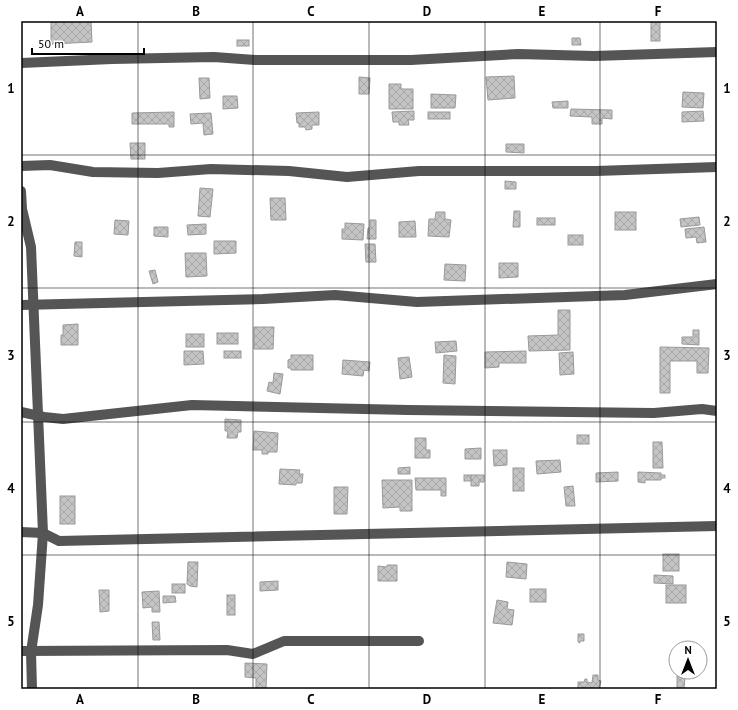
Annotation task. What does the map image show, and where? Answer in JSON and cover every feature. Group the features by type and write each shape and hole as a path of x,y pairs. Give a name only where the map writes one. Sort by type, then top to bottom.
{"street":[{"path":"21,63 214,57 255,60 411,60 518,54 594,56 717,52"},
{"path":"21,166 50,165 93,172 158,173 211,169 289,171 347,177 419,171 596,171 717,166"},
{"path":"21,191 22,209 31,247 43,533 38,605 26,651 32,689"},
{"path":"21,305 256,299 335,295 417,302 625,295 717,284"},
{"path":"21,412 63,419 192,405 654,413 702,409 717,411"},
{"path":"21,532 43,533 59,541 717,526"},
{"path":"26,651 227,650 253,654 284,641 419,641"}],"building":[{"path":"91,21 92,42 51,44 51,22"},
{"path":"651,21 660,21 660,41 651,41"},
{"path":"572,38 580,38 581,45 572,45"},
{"path":"237,40 249,40 249,46 237,46"},
{"path":"514,76 515,98 488,100 486,77"},
{"path":"359,77 370,78 369,94 359,94"},
{"path":"199,78 209,78 210,98 200,99"},
{"path":"389,84 401,84 401,89 413,89 413,109 389,109"},
{"path":"683,92 704,93 703,108 682,107"},
{"path":"431,94 456,95 455,108 431,108"},
{"path":"223,96 237,96 238,108 223,109"},
{"path":"568,101 568,108 553,108 552,102"},
{"path":"571,109 612,110 612,119 602,118 602,124 592,124 592,117 570,116"},
{"path":"414,111 414,120 408,120 409,125 399,125 399,122 393,122 392,112"},
{"path":"703,111 704,121 682,122 682,112"},
{"path":"174,112 174,127 169,127 169,124 132,124 132,113"},
{"path":"319,112 319,125 312,125 312,129 306,130 305,127 299,127 296,113"},
{"path":"428,112 450,112 450,119 428,119"},
{"path":"211,113 213,134 204,135 203,123 191,124 190,114"},
{"path":"130,143 145,143 145,159 131,159"},
{"path":"506,144 524,144 524,153 506,152"},
{"path":"505,181 516,182 516,189 505,189"},
{"path":"200,188 213,189 210,217 198,216"},
{"path":"270,198 285,198 286,220 271,220"},
{"path":"514,211 520,211 520,227 513,227"},
{"path":"436,212 445,212 445,219 451,220 449,237 428,236 429,219 435,219"},
{"path":"615,212 636,212 636,230 615,230"},
{"path":"699,217 700,225 681,227 680,219"},
{"path":"537,218 555,218 555,225 537,225"},
{"path":"115,220 129,221 128,235 114,234"},
{"path":"370,220 376,220 376,239 367,239 368,228 370,228"},
{"path":"415,221 416,237 399,237 399,222"},
{"path":"345,223 364,224 363,240 342,239 342,229 345,229"},
{"path":"206,224 206,234 188,235 187,225"},
{"path":"154,227 168,227 168,237 154,236"},
{"path":"704,227 706,242 697,243 696,237 686,238 685,229"},
{"path":"568,235 583,235 583,245 568,245"},
{"path":"214,241 236,241 236,253 214,254"},
{"path":"75,242 82,242 82,257 74,256"},
{"path":"365,244 375,244 376,262 366,262"},
{"path":"185,253 206,253 207,276 186,277"},
{"path":"499,263 518,263 518,277 499,278"},
{"path":"445,264 466,265 465,281 444,280"},
{"path":"155,270 158,282 153,284 149,271"},
{"path":"558,310 570,310 570,350 529,351 528,336 558,335"},
{"path":"78,324 78,345 61,345 63,325"},
{"path":"254,327 274,327 273,349 254,349"},
{"path":"693,330 699,330 699,345 682,344 682,337 693,337"},
{"path":"217,333 238,333 238,344 217,344"},
{"path":"186,334 204,334 204,347 186,347"},
{"path":"456,341 457,351 436,353 435,342"},
{"path":"660,347 709,348 708,373 697,373 697,361 670,361 670,393 660,393"},
{"path":"184,351 203,351 204,364 184,365"},
{"path":"224,351 241,351 241,358 224,358"},
{"path":"526,351 526,363 499,363 499,367 485,368 485,352"},
{"path":"573,352 574,374 560,375 559,353"},
{"path":"291,355 313,355 313,370 291,370 291,368 288,368 288,360 291,359"},
{"path":"444,355 456,356 455,384 443,383"},
{"path":"409,357 412,377 400,379 398,358"},
{"path":"343,360 370,362 369,371 364,370 363,376 342,374"},
{"path":"274,373 283,374 280,394 267,391 269,382 273,383"},
{"path":"225,419 241,420 241,432 238,432 237,438 227,438 228,431 225,431"},
{"path":"254,431 278,433 277,452 262,454 262,450 253,450"},
{"path":"577,435 589,435 589,444 577,444"},
{"path":"415,438 426,438 426,450 430,450 430,458 415,458"},
{"path":"653,442 662,442 663,468 653,468"},
{"path":"481,448 481,459 465,459 465,449"},
{"path":"493,450 507,450 507,465 494,466"},
{"path":"560,460 561,472 537,474 536,461"},
{"path":"410,467 410,474 398,474 398,468"},
{"path":"513,468 524,468 524,491 513,491"},
{"path":"280,469 300,470 299,474 303,474 302,483 296,483 296,485 279,484"},
{"path":"618,472 618,481 596,482 596,473"},
{"path":"638,472 661,473 661,475 665,475 665,478 661,478 661,480 645,480 645,483 638,482"},
{"path":"464,475 471,475 471,481 464,481"},
{"path":"471,475 484,475 484,482 479,482 479,486 471,486"},
{"path":"415,478 446,478 446,496 441,496 441,490 416,490"},
{"path":"382,480 412,480 412,511 400,511 400,507 383,508"},
{"path":"573,486 575,506 566,506 564,487"},
{"path":"334,487 348,487 347,514 334,514"},
{"path":"60,496 75,496 75,524 60,524"},
{"path":"663,554 679,554 679,571 663,571"},
{"path":"188,562 198,562 197,587 187,584"},
{"path":"507,562 527,564 526,579 506,577"},
{"path":"387,565 397,565 397,581 378,581 378,566 387,567"},
{"path":"654,575 673,576 673,584 654,583"},
{"path":"278,581 278,590 260,591 260,582"},
{"path":"172,584 185,584 185,593 172,593"},
{"path":"666,585 686,585 686,603 666,603"},
{"path":"530,589 546,589 546,602 530,602"},
{"path":"99,590 109,590 109,611 100,612"},
{"path":"159,591 160,612 152,612 152,607 143,608 142,592"},
{"path":"227,595 235,595 235,615 227,615"},
{"path":"163,596 175,596 176,602 163,603"},
{"path":"497,600 508,602 507,609 514,610 512,625 493,623"},
{"path":"152,622 159,622 160,640 153,640"},
{"path":"578,634 584,634 584,641 580,641 580,643 578,642"},
{"path":"245,663 267,664 266,689 256,689 256,678 245,677"},
{"path":"593,675 598,675 598,680 601,681 599,689 578,689 578,682 584,682 585,679 587,679 587,682 592,683"},
{"path":"677,680 685,680 684,689 677,689"}]}
